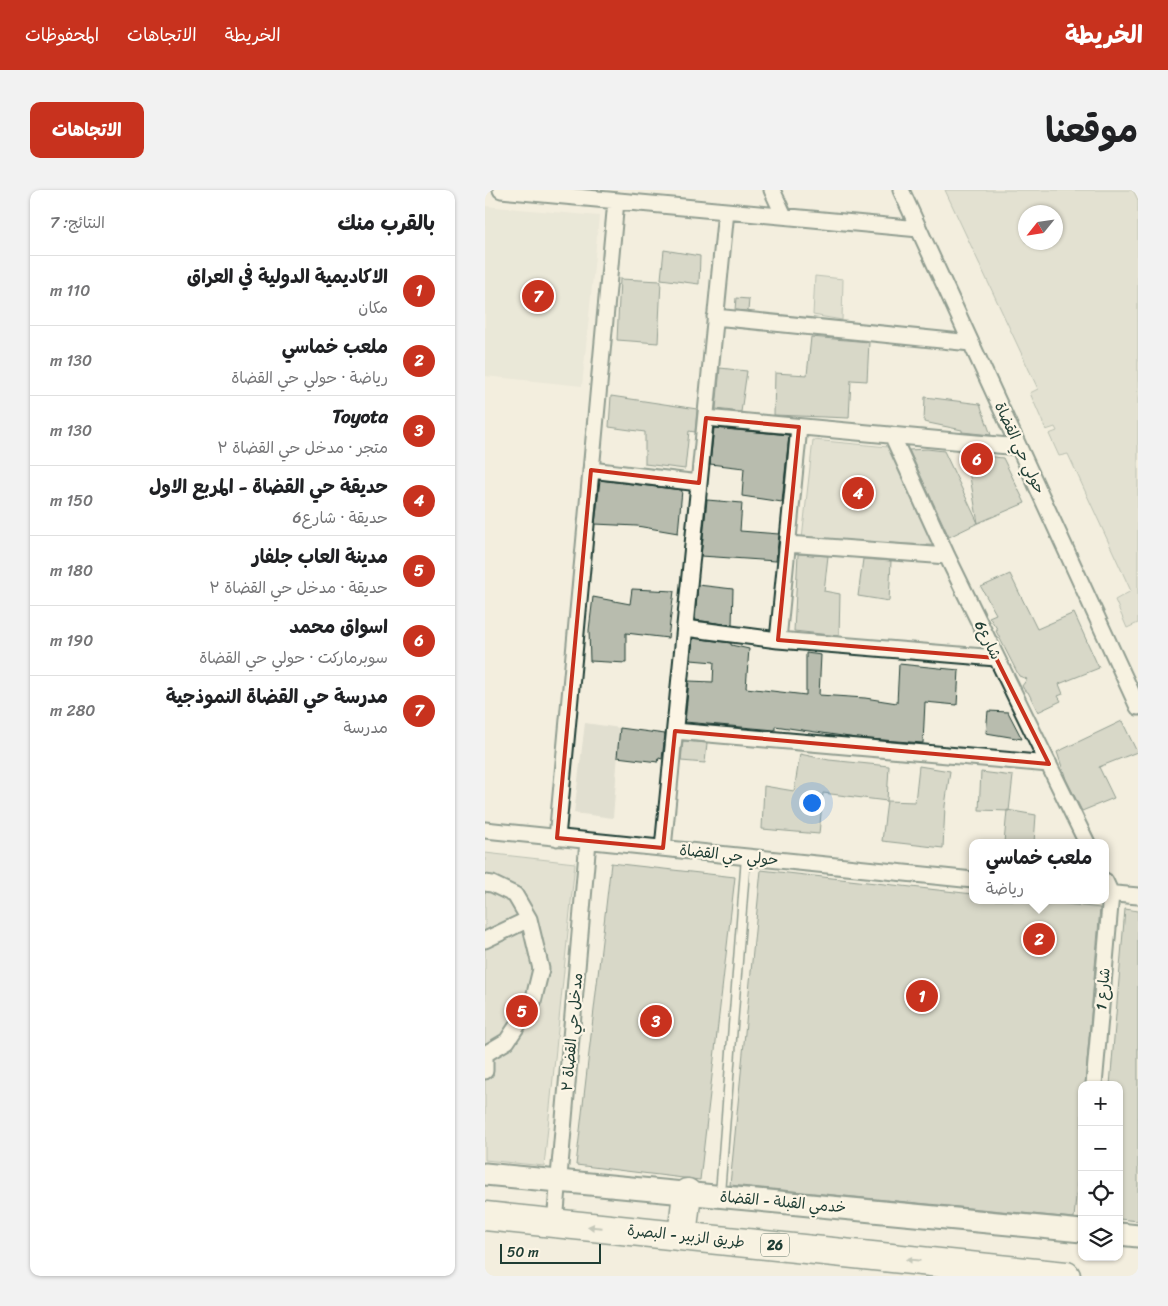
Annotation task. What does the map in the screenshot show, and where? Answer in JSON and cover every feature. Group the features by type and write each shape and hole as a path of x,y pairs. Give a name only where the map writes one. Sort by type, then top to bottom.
{"highway":[{"path":"682,1236 687,1189"},
{"name":"طريق الزبير - البصرة","path":"485,1216 1060,1276"}],"street":[{"path":"501,190 919,229"},
{"path":"772,190 784,216"},
{"name":"حولي حي القضاة","path":"901,190 1138,707"},
{"path":"557,838 615,201"},
{"path":"663,848 726,211"},
{"path":"715,317 971,343"},
{"path":"706,418 1019,447"},
{"path":"778,640 799,427"},
{"name":"شارع6","path":"892,435 947,556 1085,839"},
{"path":"591,470 699,483"},
{"path":"788,544 947,556"},
{"path":"685,628 778,640 997,658"},
{"path":"675,731 1049,764"},
{"name":"حولي حي القضاة","path":"485,830 969,880"},
{"name":"مدخل حي القضاة ٣","path":"555,1223 588,841"},
{"path":"485,883 492,884 515,895 529,919 541,969 533,1002 507,1041 485,1055 485,1071"},
{"path":"1109,889 1138,896"},
{"name":"شارع 1","path":"1094,1081 1106,904"},
{"path":"485,940 529,919"},
{"name":"خدمي القبلة - القضاة","path":"485,1174 559,1181 687,1189 719,1196 1078,1230"},
{"path":"1123,1234 1138,1236"}],"lane":[{"path":"719,1196 746,857"}],"highlighted area":[{"path":"706,418 799,427 778,640 996,658 1049,764 675,731 663,848 557,838 591,470 699,483"}],"shaded area":[{"path":"945,190 1133,190 1138,200 1138,623 1127,628 1115,600 1131,591 1068,454 1059,456 1049,434 1057,431 1055,427 1046,430 1030,393 1038,389"},
{"path":"485,206 599,216 582,386 485,376"},
{"path":"815,276 843,279 842,320 813,315"},
{"path":"813,440 888,447 934,545 802,539"},
{"path":"585,723 620,728 613,818 574,813"},
{"path":"485,853 575,863 544,1166 485,1160"}],"building":[{"path":"664,250 700,256 699,284 661,279"},
{"path":"620,279 661,281 658,343 617,340"},
{"path":"736,298 749,299 748,311 735,310"},
{"path":"811,337 869,342 867,381 851,380 849,418 774,415 775,373 807,375"},
{"path":"720,368 747,371 741,412 716,409"},
{"path":"611,396 697,409 695,432 689,431 685,469 645,464 645,432 609,427"},
{"path":"925,397 980,404 991,435 962,432 962,430 924,422"},
{"path":"714,428 789,435 782,502 742,496 744,468 710,464"},
{"path":"927,449 944,451 978,523 949,537 909,450"},
{"path":"966,454 1003,458 1025,503 978,523"},
{"path":"600,480 682,490 678,533 637,526 595,524"},
{"path":"707,500 742,503 740,531 779,534 776,561 701,556"},
{"path":"798,554 828,556 824,591 840,594 839,636 794,631"},
{"path":"863,559 891,561 889,601 858,596"},
{"path":"1010,574 1037,629 1074,613 1099,668 1059,684 1063,694 1058,696 1061,701 1038,712 1028,692 1022,686 1027,679 1019,676 996,631 998,630 989,617 996,614 981,587"},
{"path":"698,585 733,589 732,625 695,620"},
{"path":"632,589 674,591 668,638 626,633 626,663 590,661 589,630 593,597 630,604"},
{"path":"693,638 731,643 731,645 749,649 746,688 806,695 806,653 821,655 819,695 865,698 897,703 899,664 959,670 957,705 925,702 923,743 856,738 775,726 775,730 685,722 689,681 713,682 714,662 691,660"},
{"path":"988,711 1008,712 1022,739 986,733"},
{"path":"1122,721 1137,752 1099,767 1114,798 1082,811 1066,779 1057,752"},
{"path":"620,728 665,734 662,759 659,758 658,762 617,757"},
{"path":"683,741 707,743 705,763 681,761"},
{"path":"800,754 829,760 889,766 887,801 823,793 819,834 762,829 764,786 794,791"},
{"path":"919,766 950,771 945,806 943,848 882,841 887,801 915,802"},
{"path":"981,772 1013,776 1009,811 979,810"},
{"path":"1007,810 1036,815 1034,839 1004,839"},
{"path":"611,863 735,877 700,1180 576,1165"},
{"path":"761,870 969,894 969,904 1066,904 1100,908 1085,1081 1078,1081 1078,1176 1074,1218 730,1185"},
{"path":"1125,909 1138,911 1138,1221 1123,1219 1123,1081 1110,1081"}],"place":[{"name":"مدرسة حي القضاة النموذجية","path":"538,296"},
{"name":"اسواق محمد","path":"977,459"},
{"name":"حديقة حي القضاة - المربع الاول","path":"858,493"},
{"name":"ملعب خماسي","path":"1039,939"},
{"name":"الاكاديمية الدولية في العراق","path":"922,996"},
{"name":"مدينة العاب جلفار","path":"522,1011"},
{"name":"Toyota","path":"656,1021"}]}
